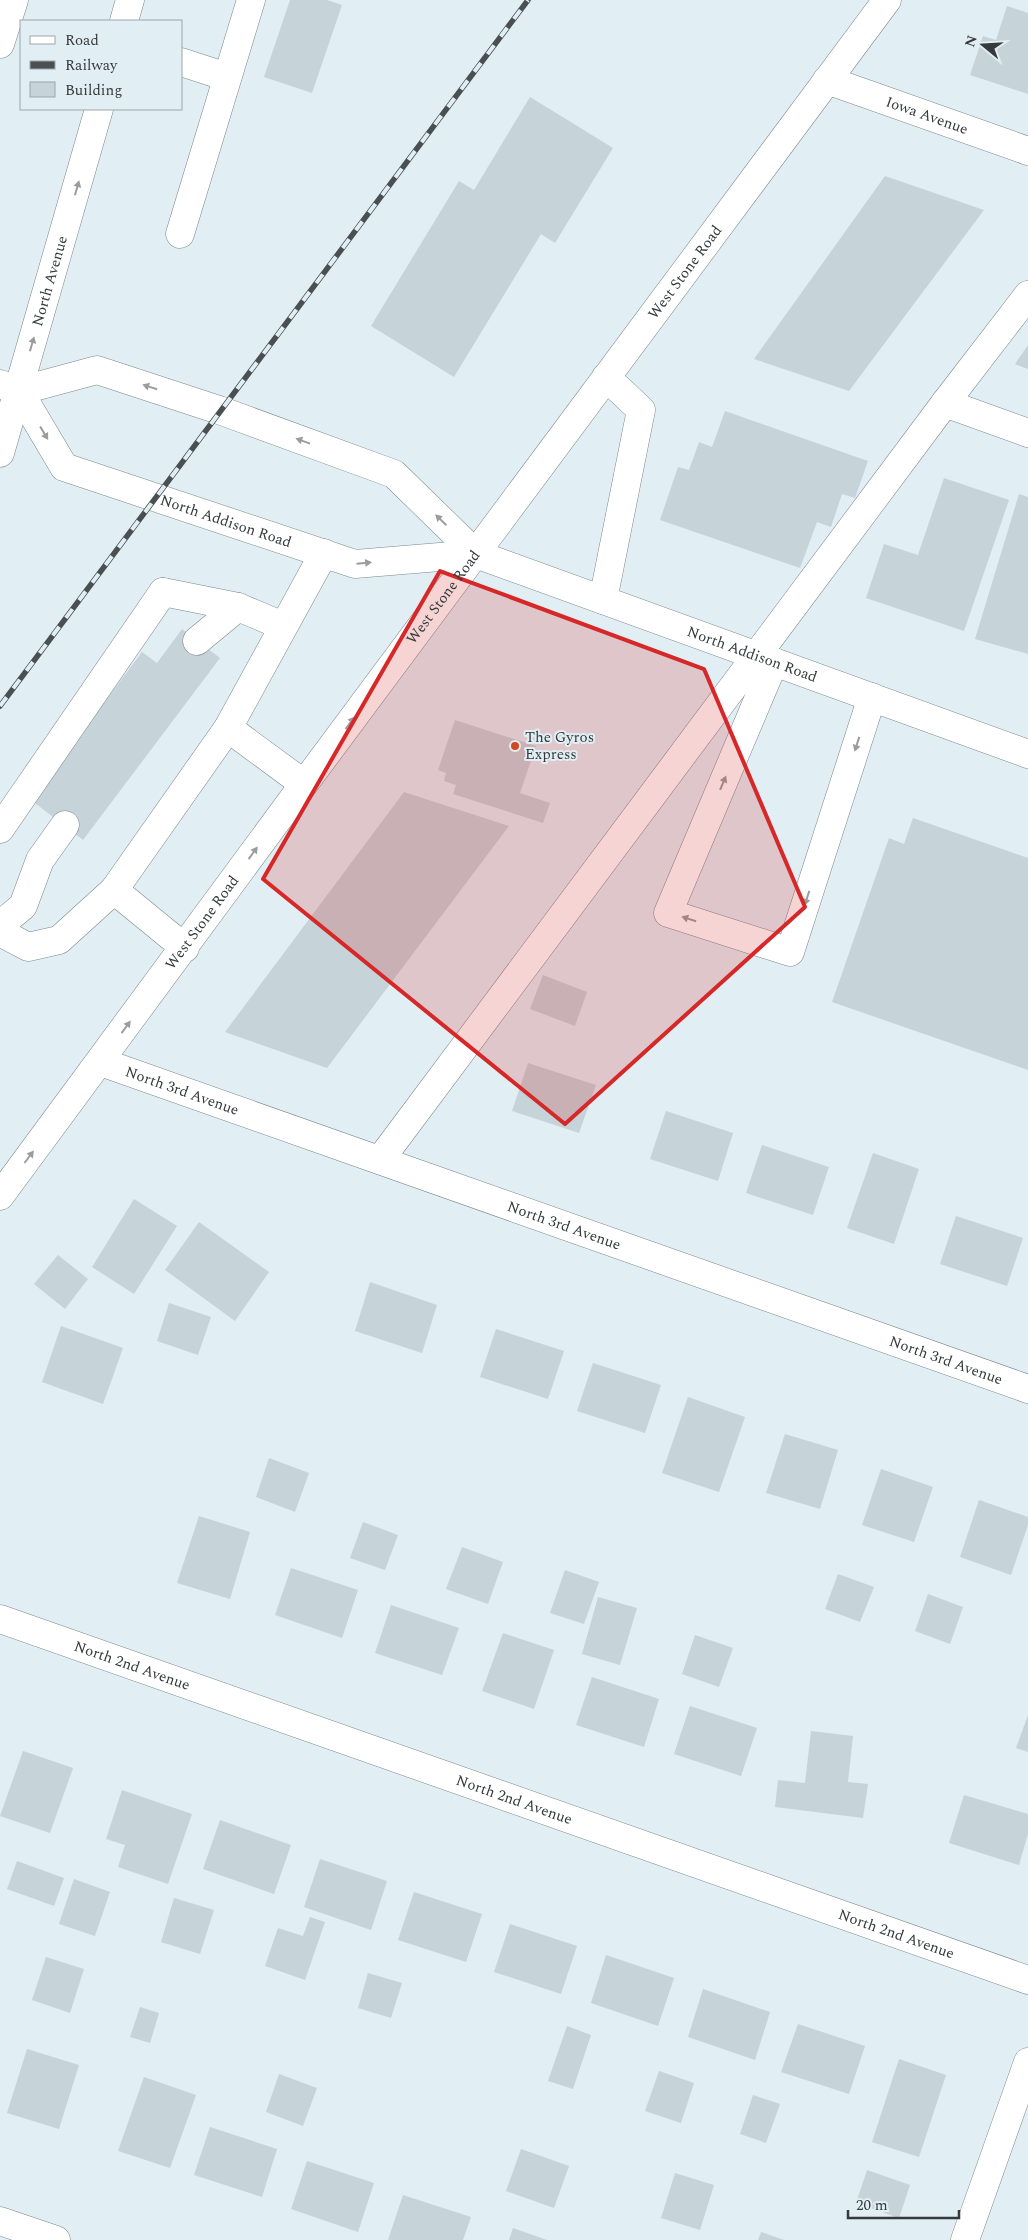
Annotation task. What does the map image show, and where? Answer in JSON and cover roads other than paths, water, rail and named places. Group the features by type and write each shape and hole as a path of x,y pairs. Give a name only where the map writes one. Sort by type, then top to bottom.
{"street":[{"path":"0,44 14,0"},
{"path":"124,20 130,0"},
{"path":"180,234 251,0"},
{"name":"West Stone Road","path":"0,1196 887,0"},
{"path":"182,62 228,77"},
{"name":"Iowa Avenue","path":"827,80 1028,151"},
{"name":"North Avenue","path":"0,453 10,388 99,110"},
{"path":"380,1160 766,659 945,403 1028,296"},
{"name":"North Addison Road","path":"476,554 355,564 64,467 10,388 97,370 219,410 394,474 476,554 1028,754"},
{"path":"603,600 642,410 606,377"},
{"path":"945,403 1028,433"},
{"path":"0,932 28,947 59,940 114,890 228,728 324,553"},
{"path":"163,592 238,607 284,626"},
{"path":"0,794 163,592"},
{"path":"0,829 163,592"},
{"path":"197,641 238,607"},
{"path":"766,659 668,913 790,952 872,697"},
{"path":"228,728 304,784"},
{"path":"0,925 23,906 40,860 65,825"},
{"path":"114,890 185,948"},
{"name":"North 3rd Avenue","path":"101,1062 1028,1389"},
{"name":"North 2nd Avenue","path":"0,1619 1028,1980"},
{"path":"966,2240 1028,2062"},
{"path":"0,2221 56,2240"}],"railway":[{"path":"0,706 528,0"}],"place":[{"name":"The Gyros Express","path":"515,746"}]}
